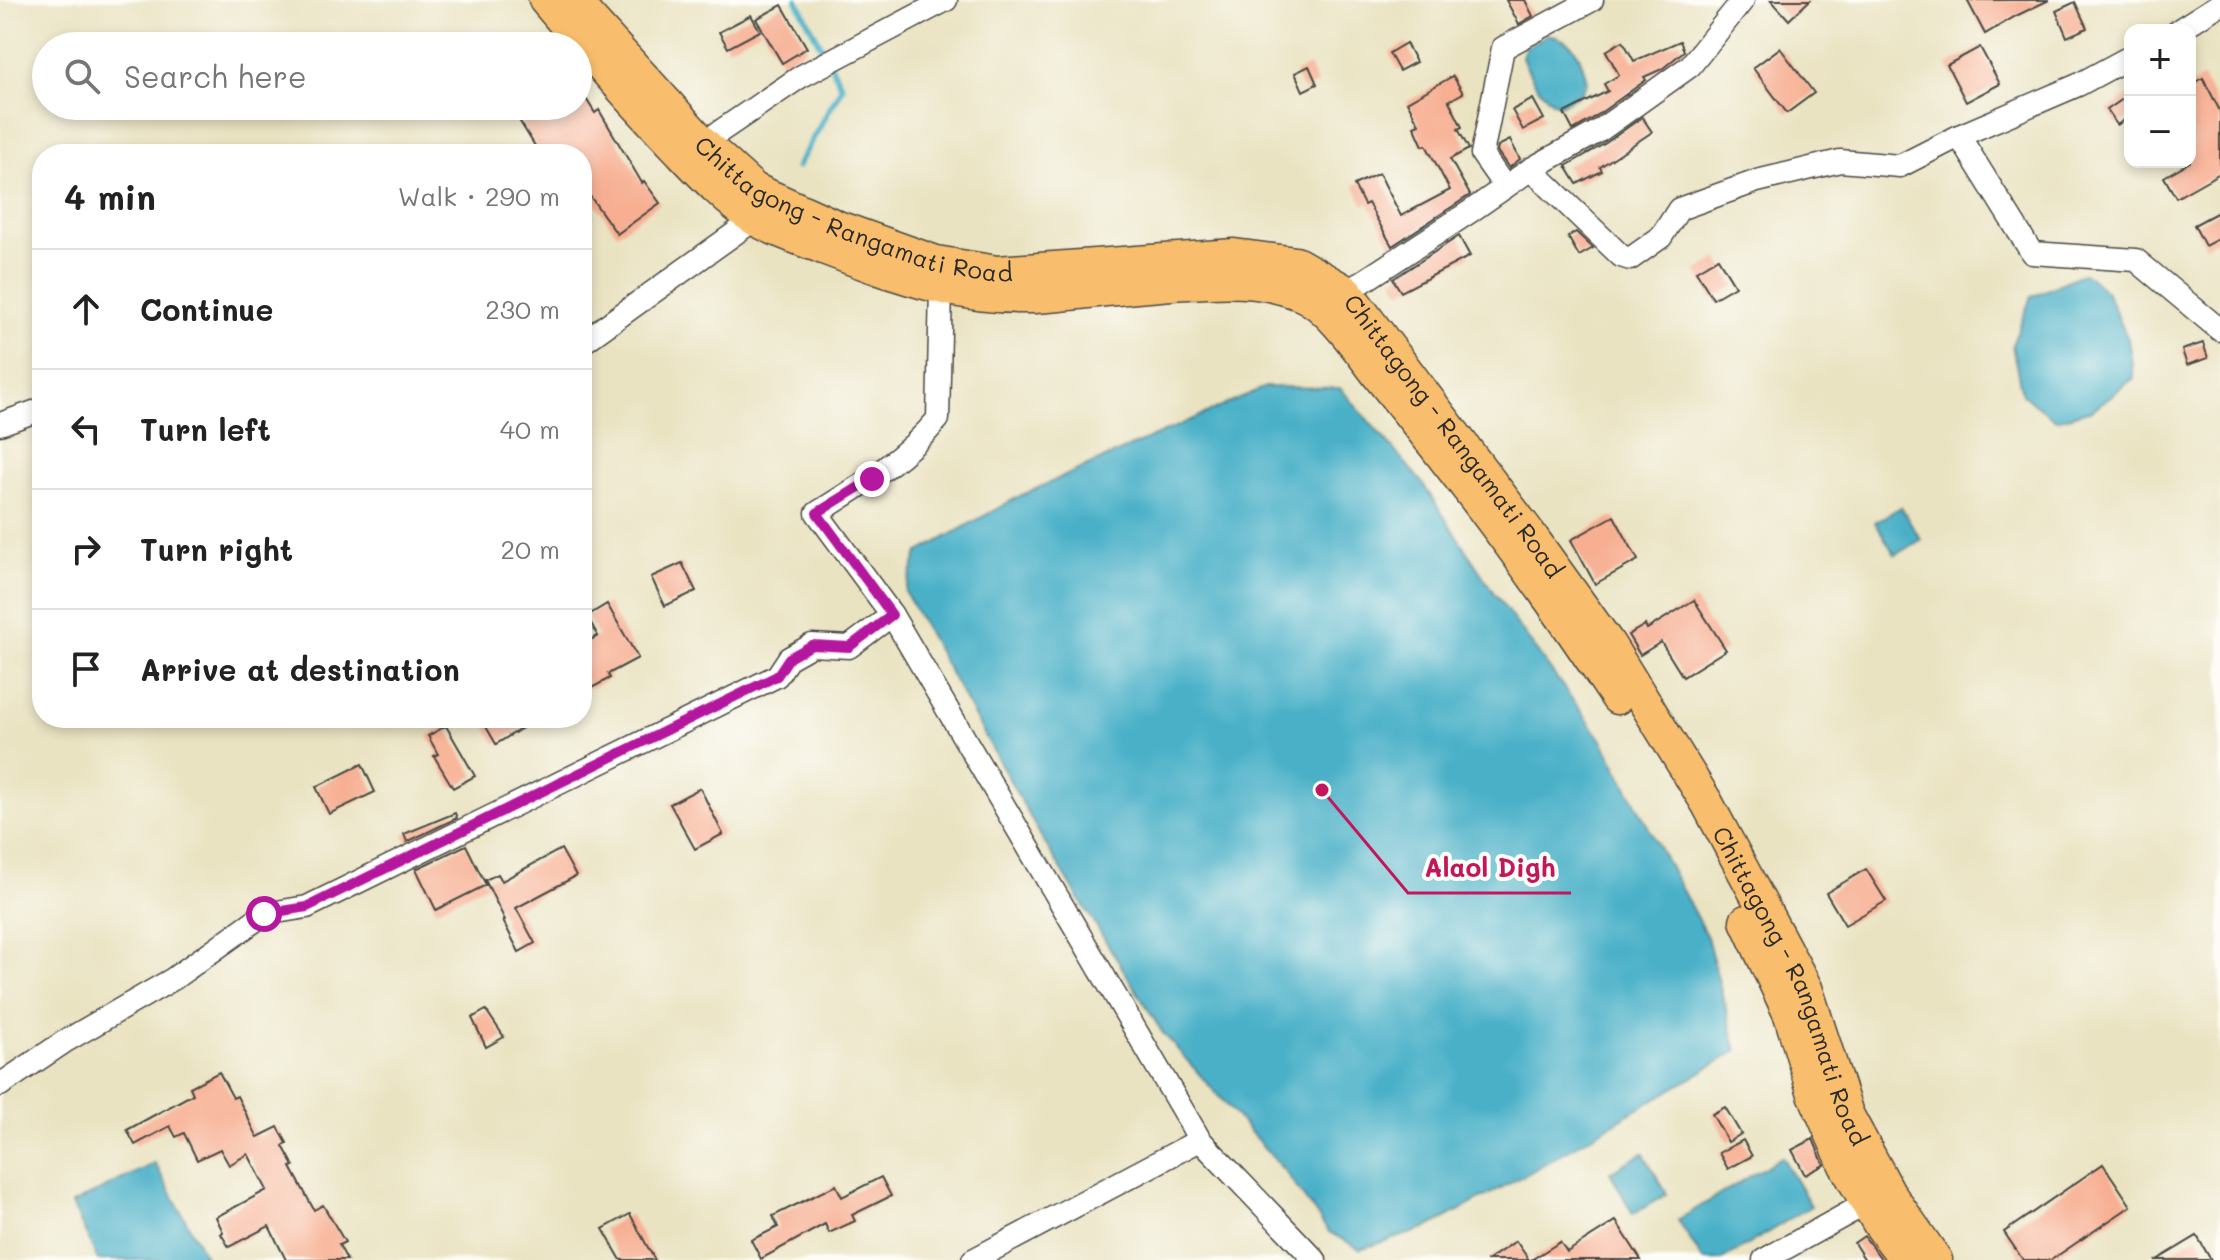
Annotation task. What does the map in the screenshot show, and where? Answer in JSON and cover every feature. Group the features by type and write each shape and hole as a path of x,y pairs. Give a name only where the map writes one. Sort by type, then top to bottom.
{"highway":[{"name":"Chittagong - Rangamati Road","path":"545,0 573,32"},
{"name":"Chittagong - Rangamati Road","path":"573,0 703,143 754,189 838,227 936,262 997,272 1234,255 1296,263 1347,292 1608,643 1707,803 1806,988 1847,1114 1891,1196 1936,1260"},
{"name":"Chittagong - Rangamati Road","path":"592,54 706,179 755,219 788,235 888,273 941,288 999,295 1045,296 1246,281 1276,287 1315,302 1341,328 1409,413 1571,628 1666,772 1765,959 1790,1015 1814,1094 1845,1165 1879,1224 1906,1260"}],"street":[{"path":"703,143 800,77 946,0"},
{"path":"1505,187 1482,154 1503,48 1592,0"},
{"path":"1347,292 1531,169 1599,131 1690,66 1743,0"},
{"path":"2188,24 2220,4"},
{"path":"1531,169 1621,256 1630,259 1661,237 1679,209 1757,181 1840,161 1900,166 1959,136 2078,85 2124,60"},
{"path":"1959,136 2032,253 2136,260 2220,330"},
{"path":"592,336 755,219"},
{"path":"941,288 938,419 926,434 872,479 817,513 892,615 1200,1140 1315,1260"},
{"path":"0,424 32,413"},
{"path":"0,1085 64,1042 173,979 264,914 307,907 777,676 789,658 812,645 849,647 892,615"},
{"path":"973,1260 1200,1140"},
{"path":"1764,1260 1867,1203"}],"water":[{"path":"1548,34 1572,45 1587,82 1581,93 1560,105 1541,91 1522,57 1525,48"},
{"path":"2084,273 2106,291 2128,339 2134,378 2092,410 2056,420 2022,394 2012,345 2031,297"},
{"path":"1265,387 1340,388 1421,481 1494,593 1602,740 1707,937 1737,1051 1527,1174 1425,1229 1360,1249 1329,1232 1283,1169 1162,1032 1043,840 905,592 918,553 1020,496"},
{"path":"1901,507 1921,540 1895,555 1875,522"},
{"path":"1643,1153 1667,1194 1633,1214 1610,1172"},
{"path":"1782,1157 1811,1206 1722,1260 1703,1260 1678,1220"},
{"path":"155,1163 207,1260 98,1260 72,1204"}],"building":[{"path":"1506,0 1525,0 1533,16 1519,24"},
{"path":"1771,0 1810,0 1789,20"},
{"path":"1967,0 2049,0 1985,34"},
{"path":"2075,2 2087,28 2067,37 2056,11"},
{"path":"782,5 807,48 782,63 756,19"},
{"path":"751,15 760,31 728,48 719,32"},
{"path":"1623,41 1634,61 1680,41 1684,51 1573,130 1564,113 1608,91 1604,84 1619,75 1606,51"},
{"path":"1406,43 1416,62 1399,71 1389,53"},
{"path":"1980,47 2000,84 1966,102 1947,65"},
{"path":"1780,48 1814,93 1787,113 1753,68"},
{"path":"1309,66 1317,84 1303,91 1295,73"},
{"path":"1453,76 1463,93 1449,101 1462,127 1458,129 1469,149 1450,159 1470,195 1392,246 1354,185 1379,173 1401,216 1450,190 1426,145 1423,146 1414,126 1419,124 1407,102"},
{"path":"2203,78 2220,111 2220,173 2176,198 2164,177 2180,168 2196,168 2196,82"},
{"path":"2124,98 2124,120 2117,125 2107,110"},
{"path":"1533,99 1544,119 1523,130 1512,110"},
{"path":"592,108 595,113 599,110 642,183 644,181 660,203 617,234 592,199 592,144 534,144 519,120 592,120"},
{"path":"1642,117 1652,132 1600,167 1602,171 1577,184 1566,166"},
{"path":"1510,140 1520,159 1509,168 1497,151 1498,146"},
{"path":"2220,211 2220,238 2205,246 2194,225"},
{"path":"1576,232 1593,248 1579,256 1568,237"},
{"path":"1459,236 1470,256 1401,292 1393,279"},
{"path":"1718,258 1735,286 1713,299 1696,271"},
{"path":"2203,343 2208,358 2187,365 2182,350"},
{"path":"1614,516 1638,560 1595,584 1571,540"},
{"path":"682,563 696,591 665,606 651,577"},
{"path":"1694,600 1726,650 1683,677 1661,642 1640,655 1628,635 1645,625 1647,629"},
{"path":"607,604 638,658 608,674 610,678 592,688 592,639 598,636 592,625 592,613"},
{"path":"447,728 475,776 453,788 434,756 438,754 428,736"},
{"path":"487,728 522,728 496,744"},
{"path":"362,764 375,792 329,814 316,787"},
{"path":"700,788 723,834 695,849 670,804"},
{"path":"455,813 457,818 407,842 404,834"},
{"path":"466,845 486,885 436,910 416,869"},
{"path":"561,849 576,876 516,908 535,943 519,952 485,880 498,874 502,881"},
{"path":"1866,869 1886,901 1845,925 1826,893"},
{"path":"486,1010 504,1037 486,1047 472,1018"},
{"path":"219,1072 233,1098 237,1096 258,1137 278,1127 287,1143 283,1146 294,1166 291,1167 314,1210 323,1205 345,1242 339,1245 347,1260 286,1260 269,1226 229,1247 216,1217 267,1190 248,1154 229,1165 220,1149 197,1160 184,1133 176,1137 170,1126 135,1145 127,1130 193,1094 190,1087"},
{"path":"1725,1107 1741,1134 1728,1142 1712,1114"},
{"path":"1813,1139 1824,1165 1805,1175 1792,1150"},
{"path":"1743,1140 1752,1156 1728,1169 1719,1153"},
{"path":"2103,1164 2131,1206 2051,1260 2023,1260 2004,1232"},
{"path":"881,1177 891,1196 852,1215 855,1221 829,1233 825,1224 761,1259 751,1240 778,1227 773,1216 836,1185 842,1197"},
{"path":"630,1214 655,1260 621,1260 603,1229"},
{"path":"1616,1221 1641,1260 1531,1260 1560,1242 1567,1252"},
{"path":"1864,1236 1882,1260 1865,1260 1854,1243"},
{"path":"2197,1236 2211,1260 2157,1260"},
{"path":"1516,1241 1529,1260 1488,1260"}],"waterway":[{"path":"797,0 842,87 797,167"}],"place":[{"name":"Alaol Digh","path":"1322,790"}],"route":[{"path":"264,914 307,907 777,676 789,658 812,645 849,647 892,615 817,513 872,479"}]}
